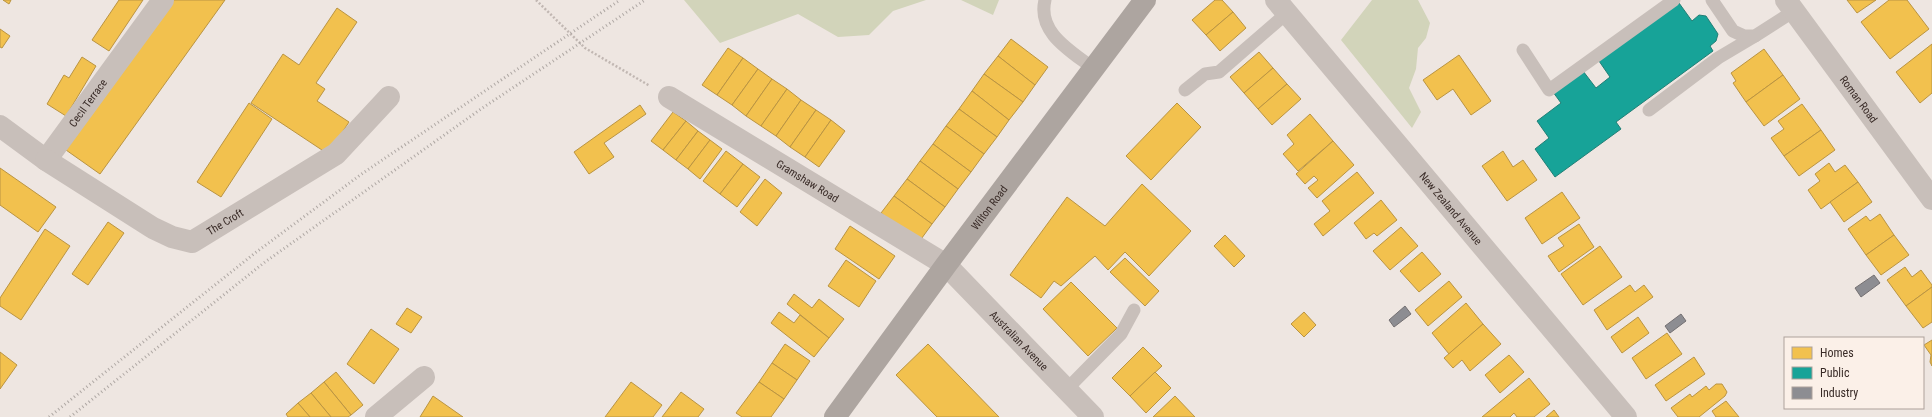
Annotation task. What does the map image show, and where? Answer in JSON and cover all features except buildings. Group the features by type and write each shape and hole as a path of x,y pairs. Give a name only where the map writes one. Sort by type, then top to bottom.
{"highway":[{"name":"Wilton Road","path":"835,417 946,265 1145,0"}],"street":[{"name":"Cecil Terrace","path":"46,160 163,0"},
{"name":"New Zealand Avenue","path":"1282,4 1626,417"},
{"name":"Roman Road","path":"1790,6 1924,172 1932,199"},
{"name":"The Croft","path":"46,160 153,228 172,237 192,242 336,154 389,97"},
{"name":"Gramshaw Road","path":"669,97 946,265"},
{"path":"0,126 46,160"},
{"name":"Australian Avenue","path":"946,265 1093,417"},
{"path":"376,417 424,377"}],"lane":[{"path":"1045,0 1043,8 1047,27 1060,42 1094,68"},
{"path":"1523,50 1549,90 1674,0"},
{"path":"1712,0 1734,31 1744,36 1754,36"},
{"path":"1185,90 1205,74 1219,72 1282,4"},
{"path":"1649,110 1718,58 1754,36 1790,6"},
{"path":"1066,390 1121,334 1134,310"}],"path":[{"path":"536,0 585,48 669,97"}],"green space":[{"path":"684,0 926,0 893,11 869,35 838,37 798,14 720,43"},
{"path":"961,0 999,0 993,15"},
{"path":"1372,0 1418,0 1430,23 1426,38 1418,48 1416,69 1409,88 1421,112 1412,128 1341,40"}],"railway":[{"path":"49,417 255,253 363,173 620,0"},
{"path":"70,417 265,262 481,109 645,0"}]}
